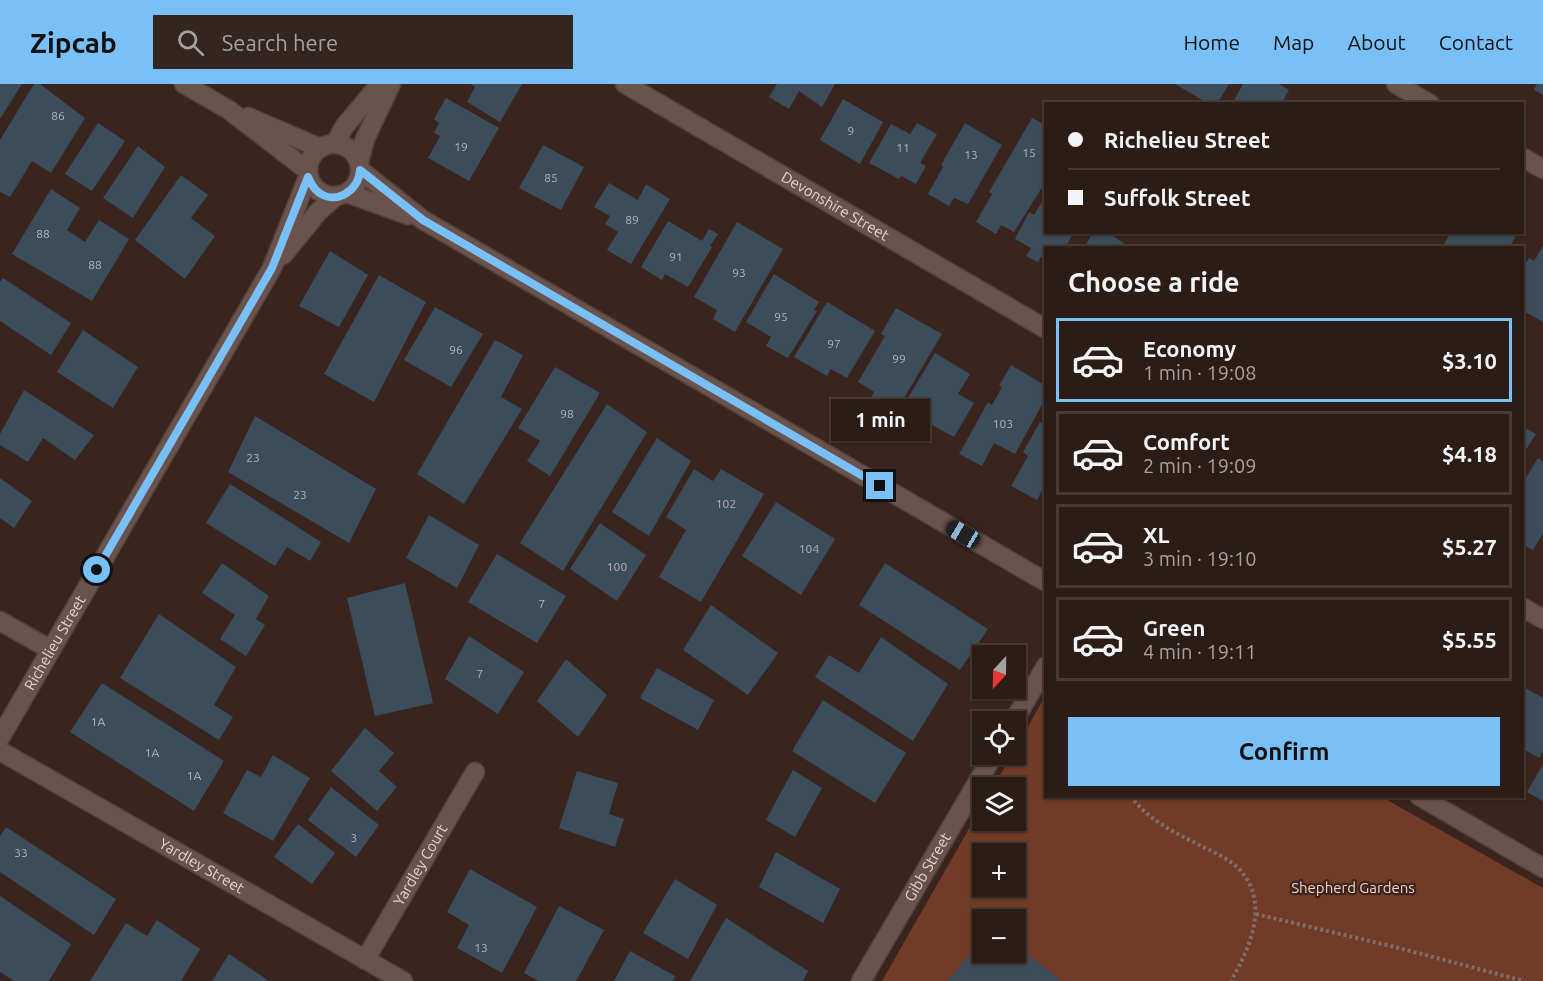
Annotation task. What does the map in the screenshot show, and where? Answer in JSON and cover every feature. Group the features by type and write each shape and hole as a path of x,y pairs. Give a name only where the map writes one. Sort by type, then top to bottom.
{"street":[{"path":"184,84 229,110 308,174 315,190 328,196 341,195 423,220"},
{"path":"308,174 311,157 328,146 380,84"},
{"path":"341,195 357,183 365,139 390,84"},
{"name":"Devonshire Street","path":"625,84 1044,328"},
{"path":"1396,84 1427,102"},
{"path":"229,110 328,146 347,148 356,156 359,166 423,220 1044,581"},
{"path":"1524,159 1543,169"},
{"name":"Richelieu Street","path":"0,738 272,268 308,174"},
{"name":"Richelieu Street","path":"272,268 318,212 341,195"},
{"path":"1524,608 1543,619"},
{"path":"0,621 51,650"},
{"path":"1019,711 1044,669"},
{"name":"Yardley Street","path":"0,751 403,981"},
{"name":"Gibb Street","path":"861,981 988,765"},
{"name":"Yardley Court","path":"366,960 475,772"},
{"path":"1422,798 1543,868"}],"path":[{"path":"1132,798 1141,810 1159,823 1236,866 1248,880 1254,895 1256,914 1251,937 1231,981"},
{"path":"1256,914 1524,981"}],"green space":[{"name":"Shepherd Gardens","path":"1044,698 1044,798 1384,798 1543,888 1543,981 882,981 972,824 972,831 1026,831 1026,777 999,777 1006,765 1026,765 1026,731"}],"building":[{"path":"0,84 22,84 0,119"},
{"path":"34,84 40,84 85,118 51,173 32,161 10,197 0,192 0,140"},
{"path":"471,84 522,84 500,122 467,102 475,87"},
{"path":"777,84 835,84 822,107 799,91 789,109 769,97"},
{"path":"1175,84 1229,84 1218,102 1206,102"},
{"path":"1243,84 1279,84 1289,90 1282,102 1233,102"},
{"path":"1537,84 1543,84 1543,95 1534,90"},
{"path":"446,98 499,128 469,181 428,158 440,136 434,133 439,123 434,119"},
{"path":"843,99 883,122 860,164 820,140"},
{"path":"1032,118 1044,124 1044,184 1014,232 1001,225 996,234 976,222 992,194 989,192"},
{"path":"98,123 125,141 92,191 65,174"},
{"path":"917,123 937,134 920,163 926,166 916,184 901,176 899,179 869,163 891,124 910,134"},
{"path":"965,123 1002,145 968,204 954,198 949,206 928,194 943,167 941,165"},
{"path":"543,145 584,167 561,210 519,188"},
{"path":"138,146 165,167 133,218 103,198"},
{"path":"181,175 208,195 191,218 215,236 185,279 135,240"},
{"path":"609,183 638,200 646,184 670,199 631,264 607,250 618,232 605,224 610,216 594,207"},
{"path":"51,189 80,208 67,230 85,242 99,220 129,239 92,301 12,254"},
{"path":"1044,198 1044,234 1073,234 1066,246 1044,246 1044,259 1041,257 1038,262 1026,256 1031,248 1015,239 1029,212 1034,215"},
{"path":"668,221 702,241 709,229 718,234 688,287 665,274 662,280 641,267"},
{"path":"737,222 783,249 735,332 713,319 717,310 694,297"},
{"path":"1092,234 1110,234 1128,246 1085,246"},
{"path":"1450,234 1517,234 1510,246 1443,246"},
{"path":"1543,246 1543,322 1524,311 1524,267 1529,258 1534,261"},
{"path":"330,251 368,275 339,327 299,306"},
{"path":"774,274 819,302 814,310 817,311 788,358 766,346 771,337 746,322"},
{"path":"379,275 426,302 374,402 324,374"},
{"path":"3,278 71,323 51,355 0,321 0,282"},
{"path":"827,302 875,331 847,378 831,369 827,376 794,357"},
{"path":"435,307 483,334 451,387 404,360"},
{"path":"896,308 942,334 889,423 865,409 874,392 858,382 885,336 881,334"},
{"path":"83,330 138,367 113,408 57,372"},
{"path":"495,340 523,355 501,397 522,409 464,504 417,474"},
{"path":"935,353 970,374 958,394 974,403 954,437 923,420 919,429 897,416"},
{"path":"1011,365 1044,385 1044,401 1015,454 994,443 982,466 959,454 988,402 992,405 1002,387 999,386"},
{"path":"555,367 600,393 550,476 527,461 540,441 518,428"},
{"path":"24,390 94,435 75,460 43,438 28,462 0,445 0,434"},
{"path":"607,404 647,432 563,571 520,543"},
{"path":"255,416 376,489 349,543 228,472"},
{"path":"1040,422 1044,424 1044,487 1037,500 1011,486 1028,456 1023,452"},
{"path":"1524,427 1536,434 1524,453"},
{"path":"657,438 691,461 649,536 612,512"},
{"path":"1538,458 1543,461 1543,533 1533,550 1524,545 1524,481"},
{"path":"694,469 713,481 721,469 764,494 701,602 659,577 686,530 666,517"},
{"path":"0,478 32,501 14,528 0,518"},
{"path":"230,484 321,542 310,561 287,547 275,566 206,523"},
{"path":"776,502 835,539 801,595 742,556"},
{"path":"429,515 479,545 457,588 406,558"},
{"path":"600,523 646,555 617,601 570,569"},
{"path":"497,554 566,596 537,643 468,602"},
{"path":"222,563 269,596 256,619 265,625 246,656 220,639 235,615 202,593"},
{"path":"885,563 988,629 977,645 972,645 972,652 960,670 859,605"},
{"path":"405,583 433,703 375,716 347,598"},
{"path":"711,605 778,653 748,695 683,650"},
{"path":"159,614 236,667 214,705 233,717 219,740 120,678"},
{"path":"469,636 524,672 498,714 445,679"},
{"path":"881,637 948,684 913,741 815,677 829,655 859,673"},
{"path":"566,659 607,695 578,737 537,701"},
{"path":"657,668 714,700 698,730 640,698"},
{"path":"102,683 224,761 194,811 70,732"},
{"path":"1524,687 1543,698 1543,751 1539,758 1525,750"},
{"path":"823,700 906,753 875,803 792,751"},
{"path":"365,728 394,753 379,771 397,787 377,811 331,771"},
{"path":"273,755 310,778 273,841 223,813 247,770 261,777"},
{"path":"1543,764 1543,801 1527,792"},
{"path":"793,770 822,788 795,837 766,820"},
{"path":"577,771 618,783 609,814 624,819 615,847 559,828"},
{"path":"331,787 379,825 356,857 308,820"},
{"path":"298,824 335,853 312,884 274,857"},
{"path":"6,827 116,899 94,935 0,872 0,836"},
{"path":"776,852 840,889 823,923 759,887"},
{"path":"470,869 537,907 502,973 457,948 469,925 447,912"},
{"path":"675,879 717,905 688,959 643,933"},
{"path":"0,896 71,944 49,981 14,981 0,972"},
{"path":"559,906 604,930 576,981 539,981 524,973"},
{"path":"726,918 808,971 803,981 690,981"},
{"path":"157,920 200,949 181,981 90,981 126,923 147,936"},
{"path":"630,951 675,976 673,981 614,981"},
{"path":"972,952 972,963 1026,963 1026,954 1062,981 948,981"},
{"path":"229,954 269,981 212,981"}],"route":[{"path":"97,570 272,268 308,177 315,190 335,197 353,189 360,176 360,170 423,220 880,486"}]}
